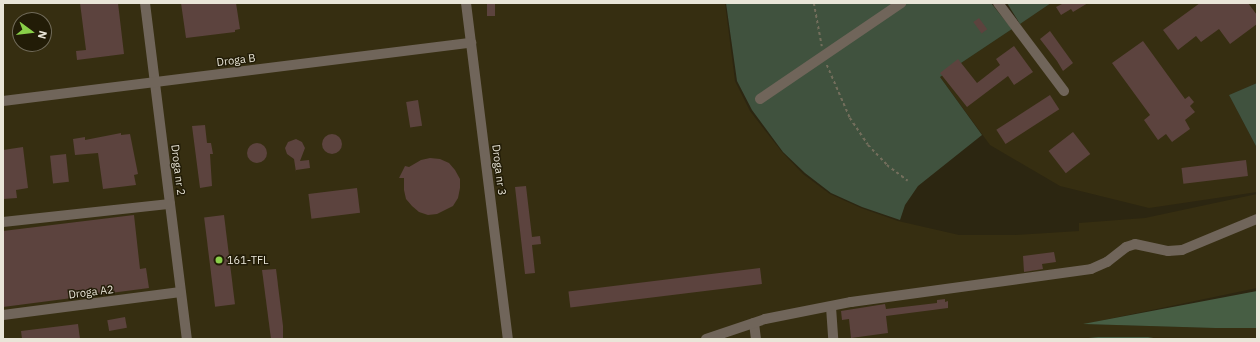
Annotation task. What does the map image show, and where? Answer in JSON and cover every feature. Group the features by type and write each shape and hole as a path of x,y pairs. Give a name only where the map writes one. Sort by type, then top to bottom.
{"street":[{"name":"Droga nr 2","path":"145,3 187,339"},
{"name":"Droga nr 3","path":"466,3 508,339"},
{"path":"760,99 901,3"},
{"path":"998,3 1064,91"},
{"name":"Droga B","path":"3,101 471,43"},
{"path":"3,222 170,204"},
{"path":"706,339 790,313 901,294 1092,269 1106,262 1126,247 1135,244 1174,252 1257,219"},
{"name":"Droga A2","path":"3,315 181,292"},
{"path":"831,307 833,339"},
{"path":"754,323 756,339"}],"path":[{"path":"814,3 815,15 824,56 850,118 868,145 887,165 908,181"}],"shaded area":[{"path":"3,3 725,3 735,81 750,111 782,152 803,174 830,194 861,208 898,221 959,235 1015,235 1079,231 1079,223 1145,218 1257,194 1257,288 1085,324 1257,328 1257,339 3,339"},
{"path":"1051,3 1257,3 1257,83 1229,95 1257,148 1257,192 1149,208 1060,186 990,145 940,77"}],"green space":[{"path":"726,3 991,3 1012,29 940,77 982,135 918,186 905,205 900,220 862,207 831,193 805,173 783,152 752,110 737,81"},
{"path":"1007,3 1051,3 1020,24"},
{"path":"1257,83 1257,148 1229,95"},
{"path":"1257,291 1257,328 1083,324"},
{"path":"1098,337 1148,337 1159,339 1079,339"}],"building":[{"path":"80,3 118,3 124,54 77,60 76,51 86,50"},
{"path":"181,3 236,3 240,29 235,30 235,32 186,38"},
{"path":"487,3 495,3 495,16 487,16"},
{"path":"1064,3 1088,3 1073,12 1071,9 1061,15 1056,7"},
{"path":"1200,3 1248,3 1257,15 1257,24 1230,44 1219,29 1201,42 1196,36 1178,50 1163,30"},
{"path":"979,18 987,29 982,33 973,22"},
{"path":"1050,31 1073,63 1063,71 1040,39"},
{"path":"1143,41 1185,99 1189,96 1194,102 1190,106 1195,112 1185,120 1190,129 1172,142 1166,134 1158,140 1144,120 1150,115 1112,63"},
{"path":"1014,46 1033,72 1014,85 1008,76 967,107 940,73 958,59 977,83 1000,65 996,59"},
{"path":"1050,95 1059,109 1006,144 996,130"},
{"path":"418,100 422,126 410,128 406,102"},
{"path":"205,125 207,143 211,143 213,154 210,154 212,186 200,188 192,126"},
{"path":"1073,132 1090,154 1066,173 1049,151"},
{"path":"121,133 121,135 130,134 138,174 134,175 136,185 103,189 98,153 75,155 73,139 85,137 85,140"},
{"path":"332,134 339,137 342,144 339,151 332,154 325,151 322,144 325,137"},
{"path":"296,139 302,142 305,148 300,161 309,160 310,168 296,170 296,172 294,159 287,154 285,148 288,142"},
{"path":"257,143 264,146 267,153 264,160 257,163 250,160 247,153 250,146"},
{"path":"23,147 28,188 16,190 17,198 3,199 3,150"},
{"path":"66,154 69,182 53,184 50,156"},
{"path":"430,158 440,159 449,163 460,179 460,188 458,198 453,206 437,214 428,215 419,212 406,199 404,178 399,178 405,166 409,167 421,160"},
{"path":"1246,160 1248,176 1183,184 1181,168"},
{"path":"526,186 532,237 540,236 541,244 532,245 535,273 525,274 515,187"},
{"path":"357,188 360,213 311,219 308,194"},
{"path":"134,215 140,269 146,268 149,288 3,307 3,231"},
{"name":"161-TFL","path":"224,215 235,304 215,307 204,217"},
{"path":"1054,252 1056,262 1042,264 1043,269 1024,272 1023,256"},
{"path":"760,268 762,284 570,307 568,292"},
{"path":"276,269 283,326 283,339 271,339 262,270"},
{"path":"945,299 945,302 948,301 948,308 886,316 888,333 851,338 849,319 842,320 841,311 885,304 886,309 937,303 937,300"},
{"path":"125,317 127,328 109,331 107,320"},
{"path":"78,324 80,339 22,339 21,331"}],"place":[{"name":"161-TFL","path":"219,260"}]}
